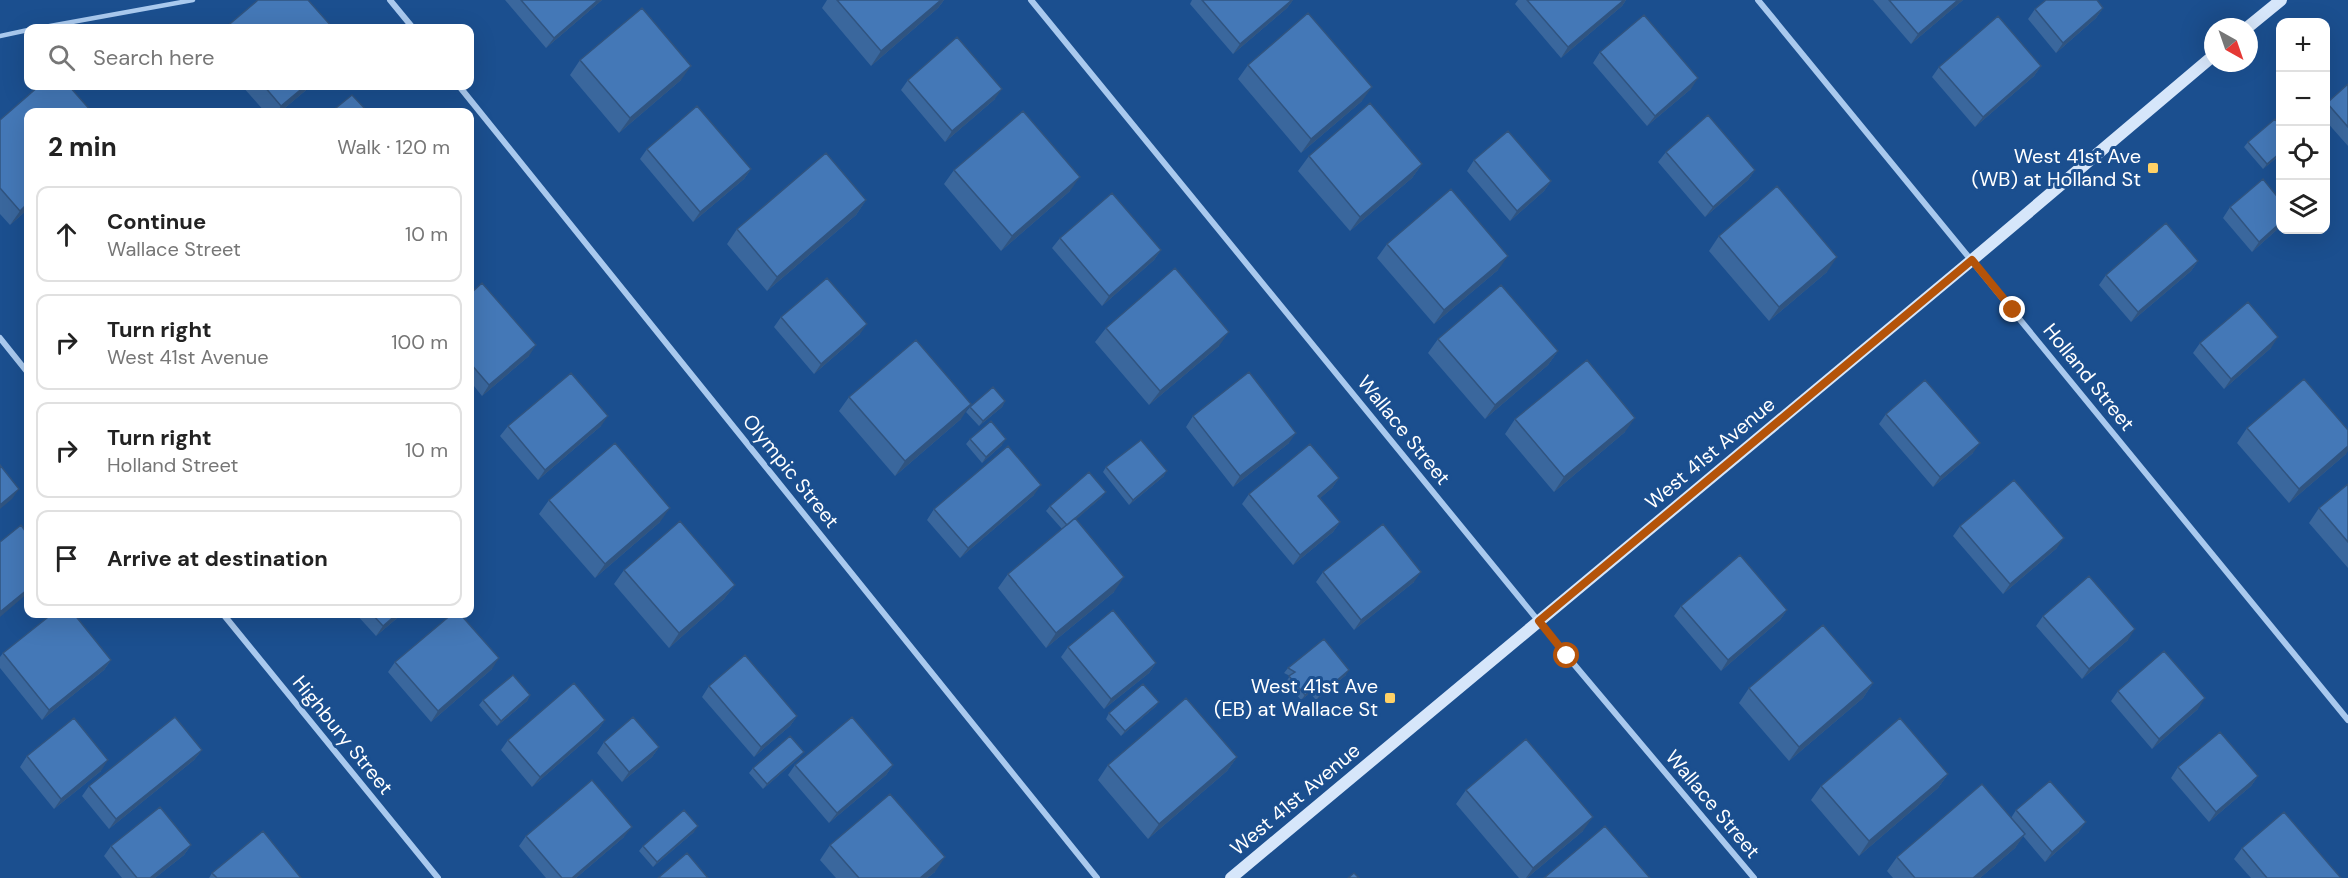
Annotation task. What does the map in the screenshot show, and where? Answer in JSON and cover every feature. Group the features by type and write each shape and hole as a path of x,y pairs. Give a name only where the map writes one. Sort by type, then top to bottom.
{"main road":[{"path":"2258,19 2281,0"},
{"name":"West 41st Avenue","path":"1231,878 2204,64"}],"street":[{"path":"390,0 410,24"},
{"name":"Wallace Street","path":"1031,0 1539,621 1754,878"},
{"name":"Holland Street","path":"1758,0 2348,720"},
{"name":"Olympic Street","path":"462,90 1097,878"},
{"path":"0,338 24,368"},
{"name":"Highbury Street","path":"226,618 438,878"}],"lane":[{"path":"61,24 193,0"},
{"path":"0,36 24,31"}],"building":[{"path":"258,0 308,0 329,24 230,24"},
{"path":"521,0 598,0 554,38"},
{"path":"837,0 941,0 881,51"},
{"path":"1202,0 1292,0 1240,44"},
{"path":"1527,0 1624,0 1568,47"},
{"path":"1889,0 1958,0 1918,34"},
{"path":"2046,0 2097,0 2103,8 2063,43 2035,9"},
{"path":"642,8 691,66 630,118 580,60"},
{"path":"1308,13 1372,87 1311,139 1248,65"},
{"path":"1644,15 1698,78 1655,116 1600,52"},
{"path":"1998,16 2041,66 1983,117 1939,67"},
{"path":"957,37 1002,89 952,131 908,80"},
{"path":"2348,84 2348,127 2330,106 2330,100"},
{"path":"34,90 73,90 88,108 24,108 24,207 20,211 0,188 0,120"},
{"path":"267,90 300,90 281,106"},
{"path":"352,95 364,108 336,108"},
{"path":"1370,103 1422,164 1360,217 1309,156"},
{"path":"697,106 751,169 700,212 647,149"},
{"path":"1023,111 1080,177 1012,236 954,170"},
{"path":"1708,115 1755,170 1713,207 1666,152"},
{"path":"2275,119 2276,156 2267,164 2248,142"},
{"path":"1508,131 1551,181 1517,211 1474,160"},
{"path":"826,153 866,200 777,277 737,229"},
{"path":"2263,179 2276,195 2276,227 2259,242 2230,207"},
{"path":"1777,186 1837,257 1779,307 1719,236"},
{"path":"1451,189 1508,256 1444,310 1387,244"},
{"path":"1112,193 1161,250 1109,296 1060,238"},
{"path":"2166,223 2198,261 2138,312 2106,275"},
{"path":"1175,268 1229,332 1160,391 1106,328"},
{"path":"827,278 867,324 821,364 781,317"},
{"path":"482,283 536,345 489,385 474,368 474,290"},
{"path":"1501,285 1558,351 1495,405 1438,339"},
{"path":"2248,302 2278,337 2231,379 2200,343"},
{"path":"916,340 971,404 905,461 849,397"},
{"path":"1587,360 1635,418 1564,477 1515,419"},
{"path":"1249,372 1296,433 1240,476 1193,416"},
{"path":"571,373 608,416 545,470 508,426"},
{"path":"2304,379 2348,430 2348,446 2299,489 2247,428"},
{"path":"1925,380 1980,443 1940,477 1886,414"},
{"path":"993,387 1005,401 983,421 970,407"},
{"path":"991,421 1006,439 986,457 970,439"},
{"path":"1141,440 1167,471 1133,500 1106,467"},
{"path":"615,443 670,508 605,564 549,500"},
{"path":"1310,444 1339,478 1318,496 1340,522 1300,555 1249,494"},
{"path":"1008,446 1041,485 968,548 934,509"},
{"path":"0,465 19,489 0,505"},
{"path":"1089,472 1106,492 1067,525 1050,506"},
{"path":"2014,480 2064,538 2010,584 1960,526"},
{"path":"2348,484 2348,542 2319,508"},
{"path":"1075,518 1124,577 1056,633 1008,574"},
{"path":"680,521 735,585 679,633 624,570"},
{"path":"1383,524 1421,572 1361,620 1323,572"},
{"path":"21,525 24,529 24,592 0,612 0,542"},
{"path":"1740,555 1787,610 1728,660 1681,606"},
{"path":"2089,576 2135,629 2089,669 2043,616"},
{"path":"1113,610 1156,663 1111,699 1068,647"},
{"path":"47,618 77,618 111,660 49,710 3,653"},
{"path":"376,618 392,618 383,626"},
{"path":"447,618 464,618 499,658 438,711 395,662"},
{"path":"1823,625 1873,683 1799,747 1749,688"},
{"path":"1324,639 1349,670 1320,695 1314,688 1305,695 1289,676 1295,672 1288,668"},
{"path":"2164,651 2205,698 2159,739 2118,691"},
{"path":"745,655 797,716 761,747 709,686"},
{"path":"513,675 530,695 501,721 483,700"},
{"path":"574,683 605,720 540,777 508,740"},
{"path":"1143,684 1159,702 1125,731 1109,713"},
{"path":"1186,698 1237,757 1159,824 1108,765"},
{"path":"175,717 202,750 116,819 89,786"},
{"path":"633,717 659,747 629,772 604,742"},
{"path":"852,717 893,765 837,813 795,765"},
{"path":"74,718 108,760 61,799 27,756"},
{"path":"1900,718 1948,774 1869,841 1821,786"},
{"path":"2220,732 2258,776 2216,812 2178,767"},
{"path":"790,736 804,752 767,784 753,768"},
{"path":"1526,739 1593,817 1533,868 1466,790"},
{"path":"592,780 632,827 572,878 562,878 526,836"},
{"path":"2050,781 2086,822 2052,852 2016,810"},
{"path":"1982,784 2025,834 1973,878 1915,878 1897,857"},
{"path":"890,794 945,857 920,878 859,878 830,845"},
{"path":"160,807 191,845 150,878 137,878 111,846"},
{"path":"684,810 698,826 657,862 643,846"},
{"path":"2284,812 2341,878 2267,878 2242,848"},
{"path":"1605,826 1650,878 1544,878"},
{"path":"263,831 301,878 217,878 212,873"},
{"path":"687,853 708,878 658,878"},
{"path":"1354,873 1359,878 1348,878"}],"place":[{"name":"West 41st Ave (WB) at Holland St","path":"2153,168"},
{"name":"West 41st Ave (EB) at Wallace St","path":"1390,698"}],"route":[{"path":"1567,656 1539,621 1972,260 2013,310"}]}
